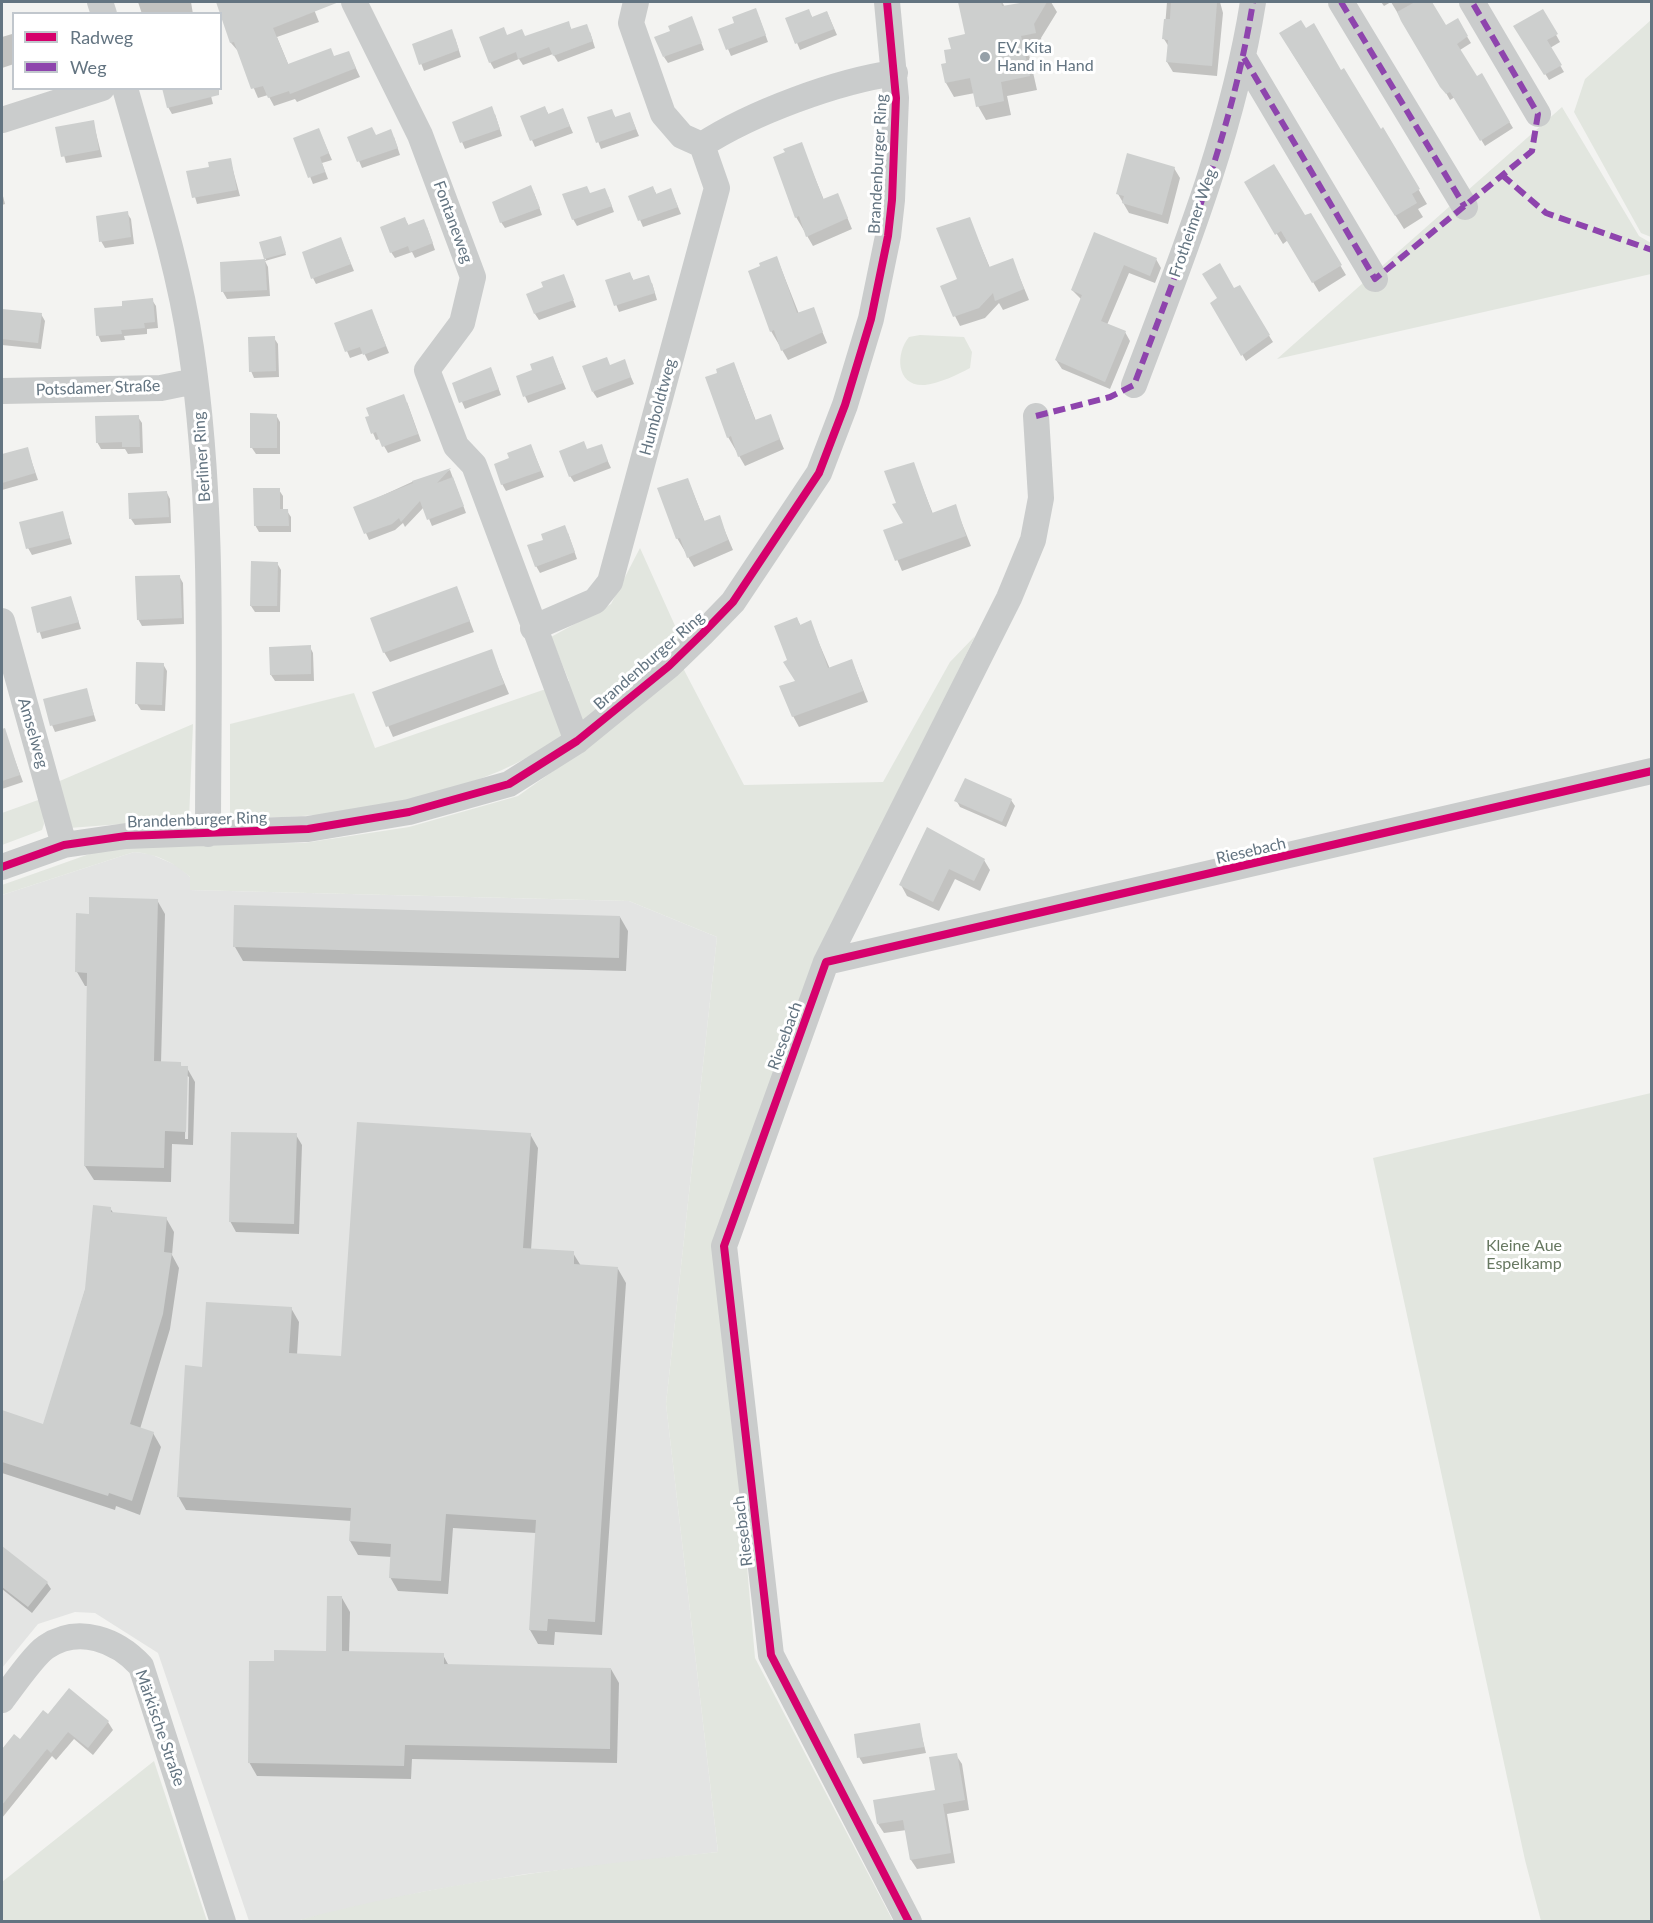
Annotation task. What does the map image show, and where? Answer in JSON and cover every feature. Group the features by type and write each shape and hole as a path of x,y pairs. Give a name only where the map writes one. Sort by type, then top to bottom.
{"street":[{"name":"Fontaneweg","path":"354,2 420,135 473,277 462,323 427,370 456,446 474,465 533,628 578,741"},
{"path":"636,2 631,23 663,114 682,136 702,145 730,126 861,78 895,73"},
{"name":"Brandenburger Ring","path":"2,867 64,845 126,836 308,829 409,812 509,784 578,741 669,666 733,602 819,473 845,405 871,319 888,236 892,201 895,73 887,2"},
{"name":"Frotheimer Weg","path":"1134,385 1206,191 1244,58 1253,2"},
{"path":"1341,2 1465,207"},
{"path":"1472,2 1538,114"},
{"path":"1244,58 1374,279"},
{"path":"2,120 96,90"},
{"name":"Berliner Ring","path":"126,90 169,248 191,347 195,381 209,554 208,834"},
{"name":"Humboldtweg","path":"533,628 595,601 610,582 717,188 702,145"},
{"name":"Potsdamer Straße","path":"2,391 161,388 195,381"},
{"name":"Riesebach","path":"909,1922 771,1655 724,1246 826,962 1010,598 1033,540 1041,498 1036,416"},
{"name":"Amselweg","path":"2,621 64,845"},
{"name":"Riesebach","path":"826,962 1652,771"},
{"name":"Märkische Straße","path":"2,1700 45,1647 66,1638 98,1637 128,1651 141,1666 223,1922"}],"shaded area":[{"path":"134,852 150,854 178,866 190,877 191,890 629,901 717,937 666,1404 718,1852 526,1874 422,1892 296,1921 249,1921 158,1653 95,1613 75,1612 38,1624 2,1668 2,895"}],"green space":[{"path":"1651,20 1651,237 1641,233 1574,112 1585,79"},
{"path":"1562,107 1639,236 1651,243 1651,274 1277,359"},
{"path":"920,335 964,337 972,352 970,368 931,384 915,384 908,381 901,368 900,360 904,344 909,337"},
{"path":"640,548 681,639 619,694 574,729 527,758 502,770 465,784 398,804 293,817 230,819 230,724 354,693 375,748 569,681 551,637 611,604"},
{"path":"975,636 828,942 719,1245 755,1658 893,1921 296,1921 453,1886 612,1863 718,1852 666,1404 717,937 629,901 190,890 190,877 177,867 157,857 134,852 2,895 2,885 95,852 167,844 304,843 409,827 518,796 598,739 683,668 744,785 883,782 950,662"},
{"path":"193,724 189,819 69,828 55,783"},
{"path":"41,799 44,824 42,830 2,845 2,813"},
{"name":"Kleine Aue Espelkamp","path":"1651,1093 1651,1921 1541,1921 1525,1860 1373,1158"},
{"path":"154,1761 207,1921 2,1921 2,1882"}],"building":[{"path":"216,2 339,2 273,28 288,64 331,48 334,56 349,51 356,68 290,94 289,91 268,98 263,86 251,89 234,42 230,43 222,20 222,12 219,12"},
{"name":"EV. Kita Hand in Hand","path":"958,2 1001,2 1002,6 1026,2 1047,2 1034,24 1036,33 1021,36 1030,76 1001,82 1004,101 976,107 970,78 945,83 941,64 946,63 944,50 951,49 948,38 965,34"},
{"path":"1171,2 1217,2 1212,66 1166,62 1168,40 1162,39 1164,19 1170,19"},
{"path":"1415,2 1432,2 1446,25 1458,18 1468,36 1457,44 1477,76 1482,73 1510,122 1480,141 1450,92 1446,94 1440,87 1401,21 1397,12"},
{"path":"756,8 766,35 726,50 718,29 734,23 732,17"},
{"path":"809,9 812,17 827,11 834,29 795,44 785,18"},
{"path":"1543,9 1558,34 1547,40 1562,65 1544,75 1513,26"},
{"path":"692,16 702,43 663,57 654,37 670,31 668,26"},
{"path":"1301,20 1306,28 1314,23 1341,70 1344,68 1420,189 1412,194 1417,203 1395,216 1279,33"},
{"path":"569,21 571,29 587,24 593,41 553,56 549,47 518,59 516,52 489,63 479,37 504,27 507,35 522,29 525,36"},
{"path":"452,29 459,50 419,65 412,44"},
{"path":"162,90 219,90 219,95 167,108"},
{"path":"492,106 500,129 460,143 452,122"},
{"path":"545,106 548,114 563,108 570,126 530,141 520,116"},
{"path":"612,109 615,117 630,112 636,129 596,143 587,117"},
{"path":"94,120 99,150 61,157 55,127"},
{"path":"372,127 376,135 391,129 398,148 357,162 347,137"},
{"path":"319,128 329,153 320,157 325,172 308,178 293,138"},
{"path":"802,142 823,199 838,193 848,218 806,237 799,216 795,218 773,157 785,152 783,149"},
{"path":"1127,153 1175,167 1162,215 1122,203 1124,196 1116,194"},
{"path":"231,158 237,190 192,198 186,171 209,167 208,162"},
{"path":"1274,164 1305,215 1311,213 1342,265 1312,283 1281,231 1275,235 1244,182"},
{"path":"531,185 540,208 500,223 492,202"},
{"path":"587,186 590,193 605,188 612,206 572,220 562,194"},
{"path":"653,186 656,194 671,188 678,207 638,221 628,196"},
{"path":"128,211 131,237 99,242 96,216"},
{"path":"405,217 408,225 424,219 433,243 410,252 408,246 390,253 380,227"},
{"path":"970,217 989,267 1013,258 1024,289 995,301 993,293 979,308 953,317 940,286 957,279 936,228"},
{"path":"1094,232 1157,258 1150,276 1124,265 1101,321 1126,331 1105,382 1055,360 1082,295 1071,290"},
{"path":"281,236 286,253 264,259 259,242"},
{"path":"341,237 351,264 311,279 302,252"},
{"path":"777,256 797,313 814,307 823,332 781,351 774,330 770,332 748,271 760,266 759,263"},
{"path":"265,259 267,290 221,292 220,262"},
{"path":"1220,263 1234,288 1240,285 1270,335 1241,356 1210,303 1217,298 1202,274"},
{"path":"630,272 633,280 649,275 655,293 614,306 605,280"},
{"path":"564,274 574,300 534,314 526,294 543,287 541,282"},
{"path":"153,298 155,322 144,323 145,328 121,330 122,334 96,336 94,308 122,306 122,301"},
{"path":"2,309 42,313 38,343 2,339"},
{"path":"372,309 386,346 363,355 360,347 345,352 334,323"},
{"path":"275,336 276,371 249,372 248,337"},
{"path":"553,356 563,383 523,397 516,376 532,370 530,364"},
{"path":"607,357 610,365 625,359 631,377 592,392 582,366"},
{"path":"734,362 755,420 771,414 780,439 738,457 731,436 727,438 705,377 717,373 716,369"},
{"path":"491,367 499,389 459,403 452,383"},
{"path":"404,394 418,434 382,447 376,432 371,434 365,417 369,416 366,408"},
{"path":"250,413 277,414 277,448 250,448"},
{"path":"139,415 140,447 122,447 122,442 96,443 95,416"},
{"path":"584,441 587,449 602,444 608,461 569,477 559,451"},
{"path":"531,444 541,471 501,485 494,464 509,458 507,453"},
{"path":"28,447 35,473 2,483 2,454"},
{"path":"914,462 932,513 956,504 966,536 895,561 883,530 903,523 892,504 896,503 884,471"},
{"path":"451,468 437,483 453,477 464,506 427,520 420,501 401,522 399,518 392,524 364,534 353,507 413,483 412,481"},
{"path":"688,478 704,521 720,515 728,540 687,558 680,538 676,539 657,488"},
{"path":"253,488 280,488 280,509 288,509 289,526 254,526"},
{"path":"167,491 169,517 129,519 128,493"},
{"path":"63,511 70,538 26,549 19,522"},
{"path":"565,525 575,552 535,567 527,545 543,540 541,534"},
{"path":"251,561 278,562 277,606 250,606"},
{"path":"180,575 182,618 137,620 135,576"},
{"path":"457,586 470,621 383,653 370,618"},
{"path":"71,596 79,622 37,633 31,607"},
{"path":"797,617 800,625 811,620 828,668 852,659 863,691 792,717 779,686 795,681 783,662 787,660 774,626"},
{"path":"311,645 311,674 270,675 269,647"},
{"path":"492,649 504,684 386,727 372,692"},
{"path":"136,662 164,663 162,705 135,704"},
{"path":"87,688 94,715 50,726 43,699"},
{"path":"5,728 20,775 2,781 2,729"},
{"path":"965,778 1012,799 1002,822 954,801"},
{"path":"927,827 985,859 974,881 949,869 933,902 899,885"},
{"path":"89,897 158,899 154,1061 181,1062 181,1066 188,1066 186,1132 165,1131 164,1168 84,1166 87,973 75,972 76,913 89,914"},
{"path":"234,905 620,916 619,958 233,947"},
{"path":"357,1122 531,1133 523,1248 574,1251 574,1264 618,1267 595,1622 548,1619 547,1631 529,1630 536,1520 446,1514 441,1581 389,1578 391,1544 349,1541 351,1508 177,1497 185,1365 202,1367 206,1302 292,1307 289,1353 341,1356"},
{"path":"231,1132 297,1133 294,1224 229,1222"},
{"path":"93,1205 111,1207 111,1212 167,1217 164,1252 172,1253 163,1314 130,1424 154,1432 132,1501 109,1493 108,1496 2,1462 2,1410 43,1424 85,1289"},
{"path":"2,1546 48,1582 28,1607 2,1587"},
{"path":"327,1596 342,1596 342,1651 444,1653 444,1664 611,1668 610,1749 405,1745 404,1766 248,1763 249,1661 274,1661 274,1650 326,1651"},
{"path":"69,1688 109,1721 88,1748 68,1732 51,1753 47,1749 2,1805 2,1749 14,1734 20,1739 43,1710 48,1714"},
{"path":"920,1723 924,1747 857,1758 854,1734"},
{"path":"957,1753 965,1800 943,1804 951,1853 910,1860 903,1820 877,1824 873,1800 935,1790 929,1757"}],"marked path":[{"path":"1036,416 1110,397 1134,385 1187,244 1219,149 1244,52 1253,2"},
{"path":"1341,2 1465,207"},
{"path":"1244,58 1375,279 1532,151 1538,114 1472,2"},
{"path":"1502,175 1546,213 1652,250"}],"cycle path":[{"path":"2,867 64,845 126,836 308,829 409,812 509,784 577,741 669,666 702,634 733,602 819,473 845,405 871,319 888,236 892,200 896,98 887,2"},
{"path":"909,1922 771,1655 724,1246 826,962 1652,771"}],"place":[{"name":"EV. Kita Hand in Hand","path":"985,57"}]}
